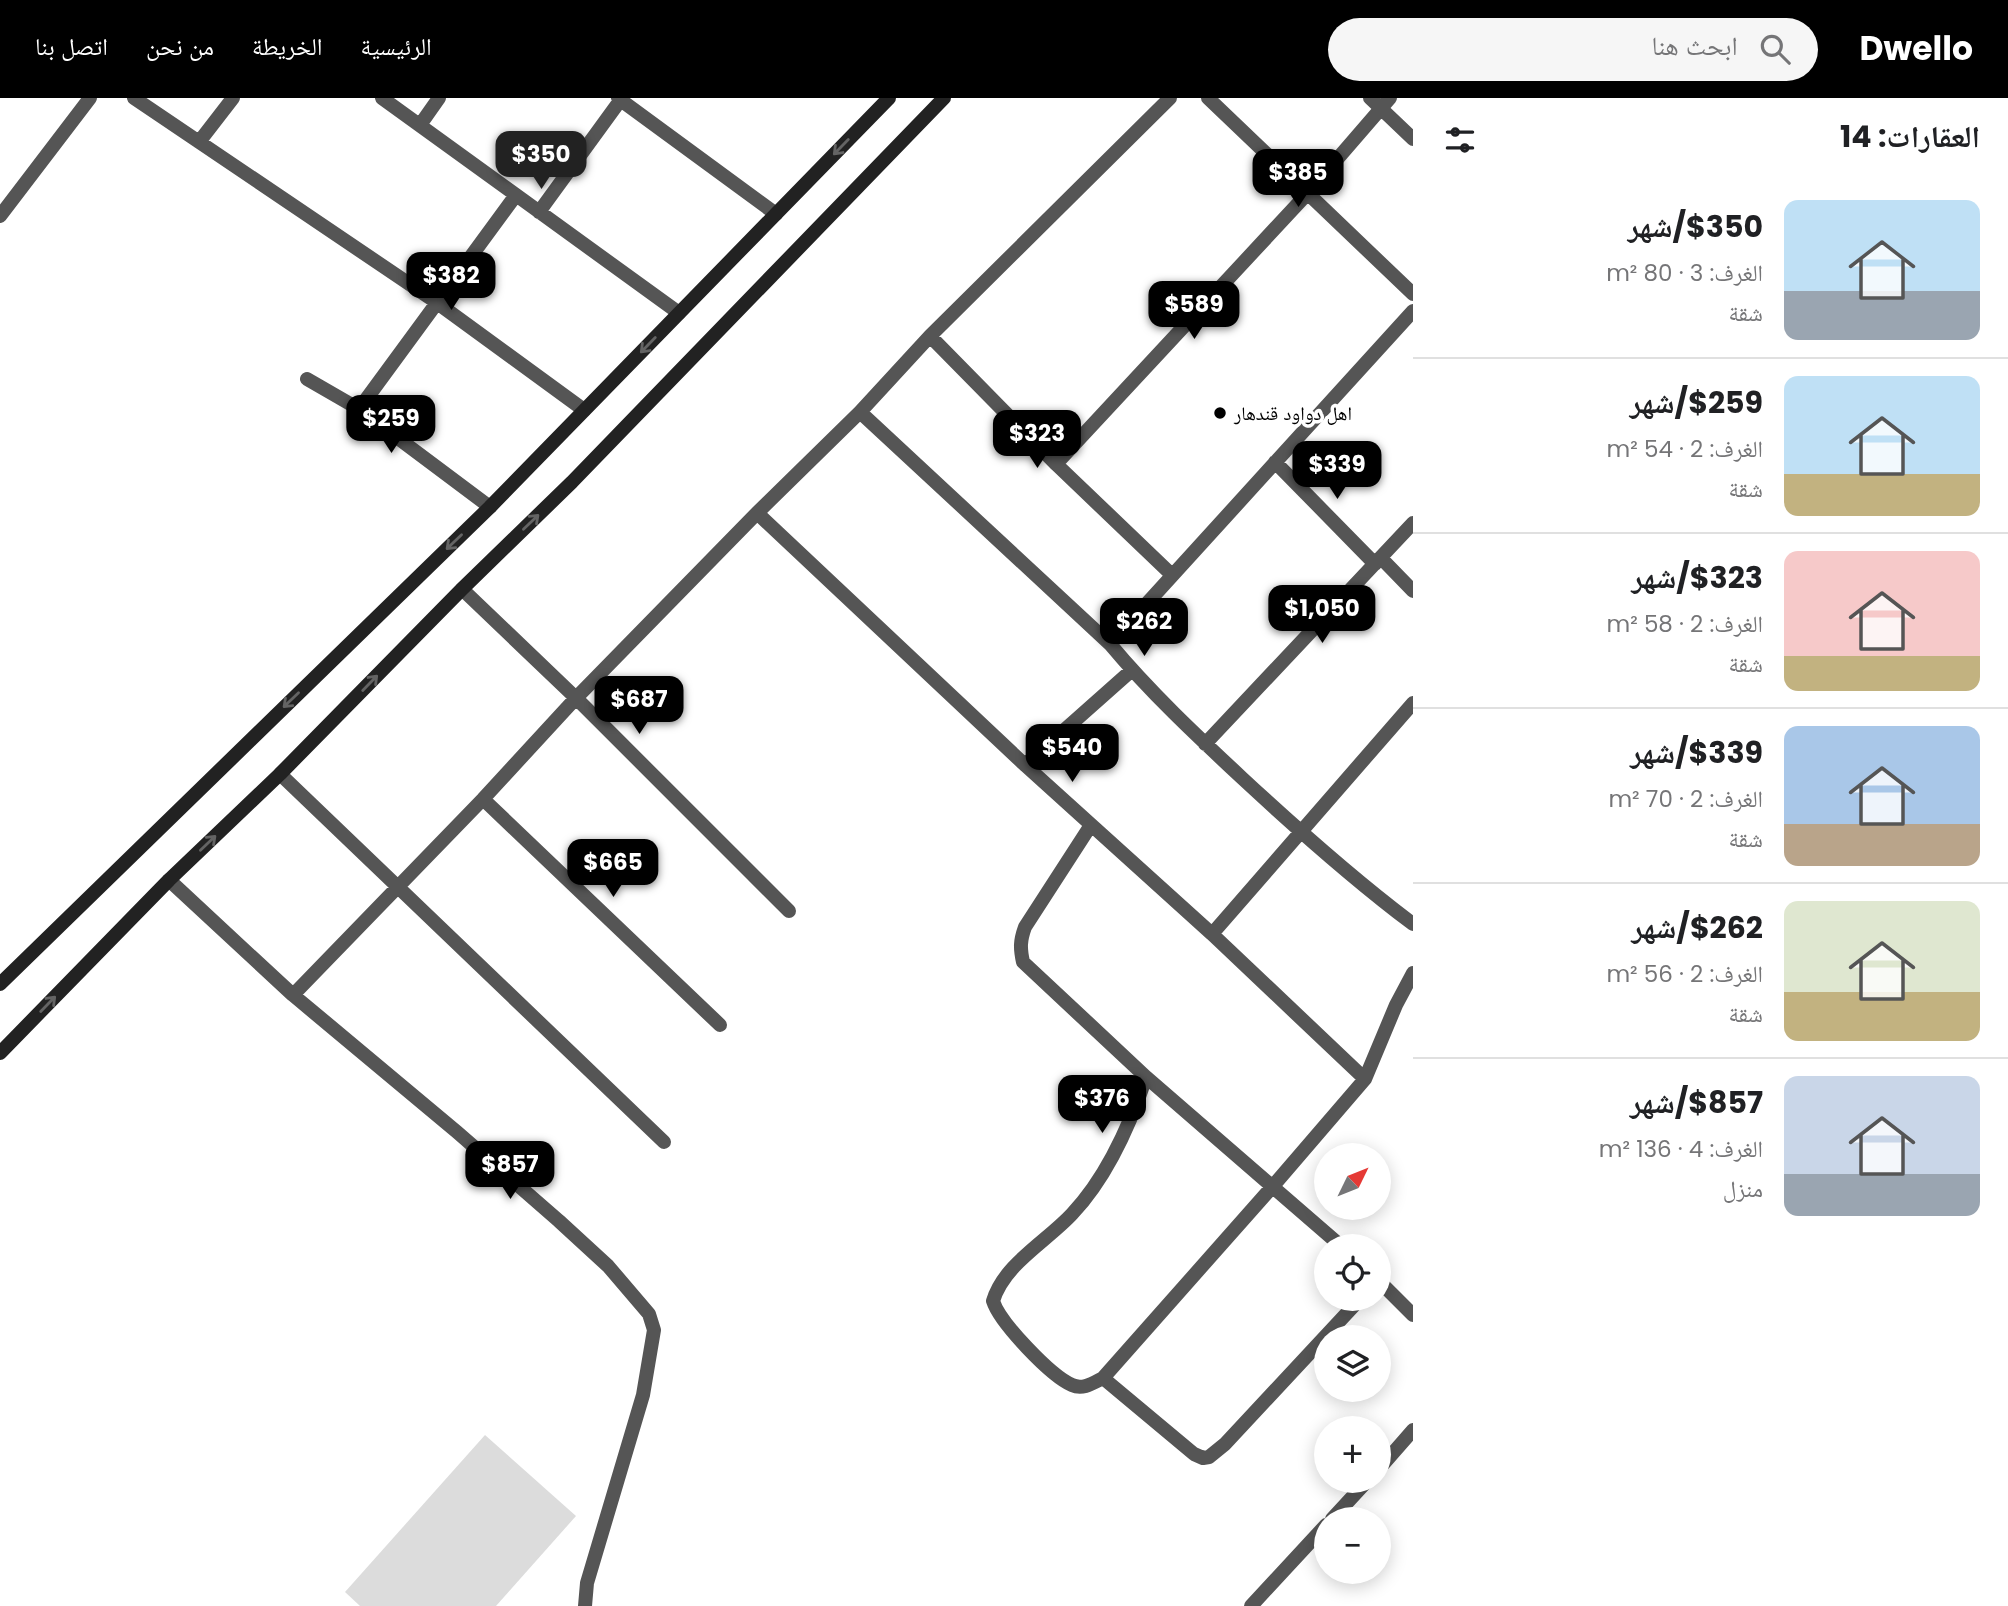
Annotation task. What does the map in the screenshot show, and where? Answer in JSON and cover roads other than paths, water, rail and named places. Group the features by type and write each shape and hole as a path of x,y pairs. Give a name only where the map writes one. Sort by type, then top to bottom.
{"main road":[{"path":"0,984 490,507 889,98"},
{"path":"0,1053 169,880 280,774 462,589 572,482 944,98"}],"street":[{"path":"0,216 90,98"},
{"path":"134,98 436,302 584,410"},
{"path":"199,142 233,98"},
{"path":"382,98 679,313"},
{"path":"420,125 439,98"},
{"path":"293,995 483,799 576,698 860,412 930,336 1170,98"},
{"path":"1208,98 1413,294"},
{"path":"539,212 620,99 776,214"},
{"path":"1056,464 1307,194 1380,101 1413,139"},
{"path":"359,409 516,195"},
{"path":"1110,644 1413,311"},
{"path":"930,336 1056,464 1172,575"},
{"path":"307,379 359,409 490,507"},
{"path":"860,412 1110,644 1205,744 1300,831 1413,924"},
{"path":"1275,462 1413,591"},
{"path":"757,513 1365,1079"},
{"path":"1205,744 1413,523"},
{"path":"462,589 576,698 789,911"},
{"path":"1025,765 1132,670"},
{"path":"1212,934 1413,703"},
{"path":"280,774 664,1142"},
{"path":"483,799 720,1025"},
{"path":"1091,825 1026,928 1020,941 1023,962 1146,1077 1327,1234"},
{"path":"169,880 293,995 559,1221 608,1266 649,1314 654,1330 643,1395 587,1583 585,1606"},
{"path":"1146,1077 1125,1129 1095,1187 1072,1215 1003,1278 993,1301 1002,1319 1016,1335 1044,1363 1073,1385 1084,1387 1103,1378 1365,1079 1396,1005 1413,973"},
{"path":"1391,1293 1413,1315"},
{"path":"1103,1378 1194,1454 1203,1458 1209,1457 1240,1429 1349,1311"},
{"path":"1391,1455 1413,1430"},
{"path":"1343,1507 1356,1493"},
{"path":"1251,1606 1314,1538"}],"place":[{"name":"اهل دواود قندهار","path":"1220,413"}]}
